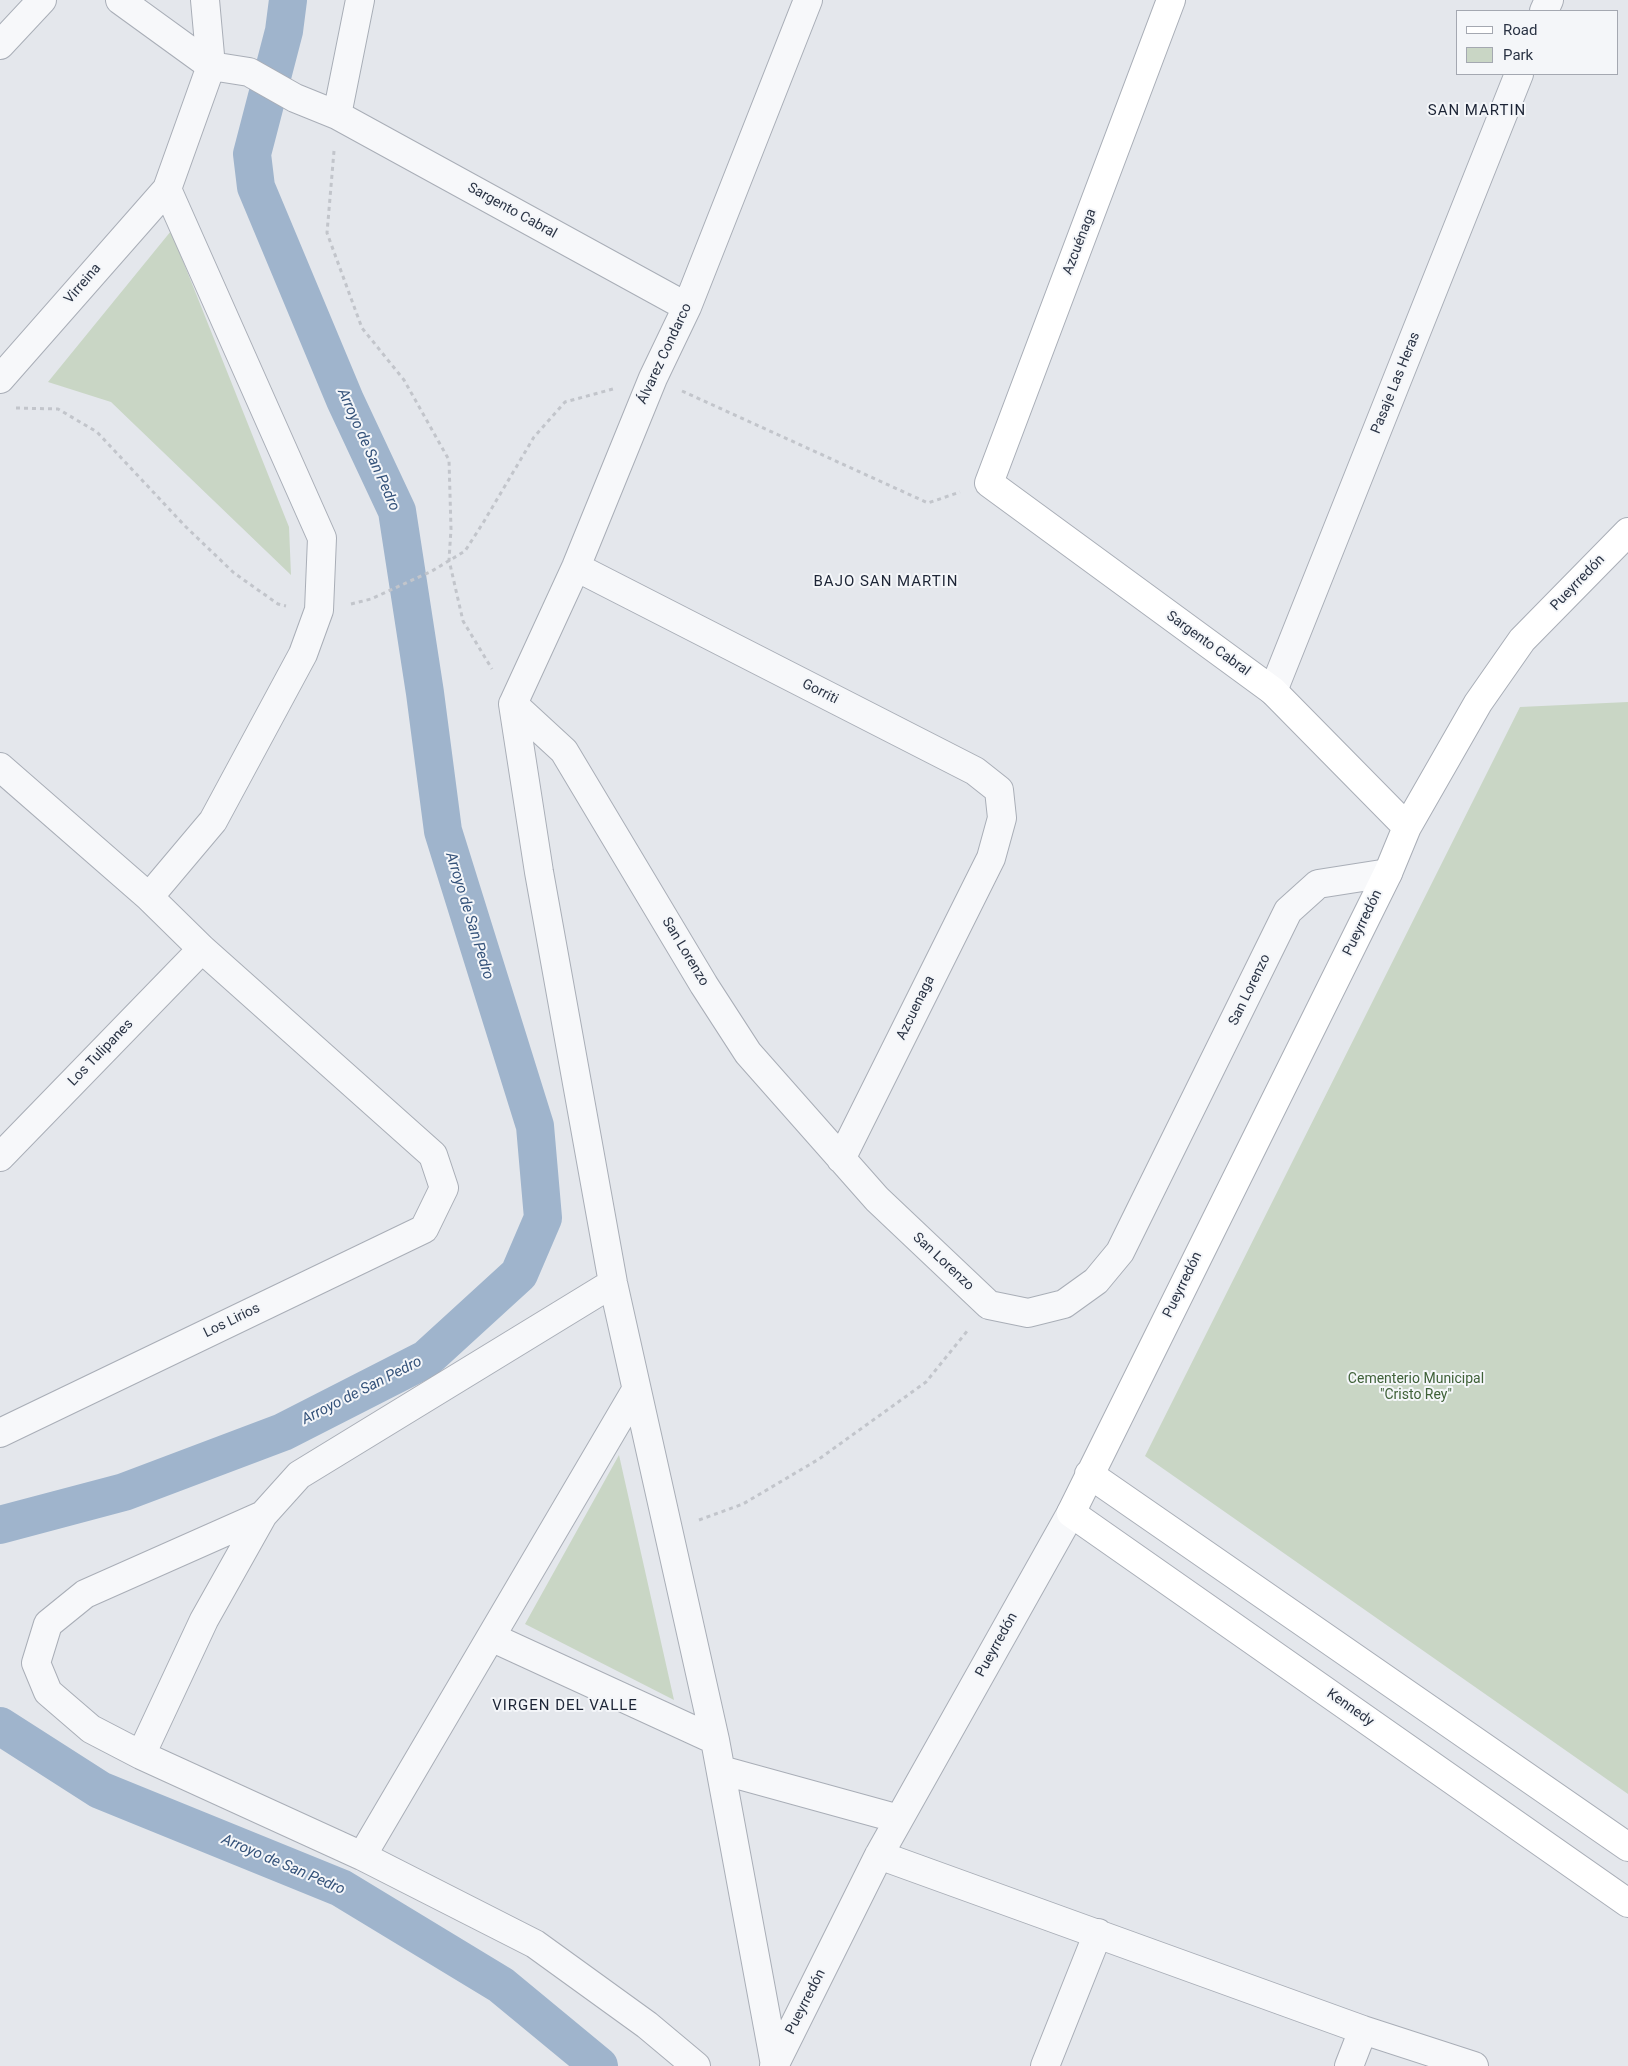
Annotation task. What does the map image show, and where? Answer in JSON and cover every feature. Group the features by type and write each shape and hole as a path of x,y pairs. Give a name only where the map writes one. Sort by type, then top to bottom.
{"street":[{"path":"0,45 42,0"},
{"path":"120,0 212,66"},
{"path":"149,897 213,821 303,654 319,610 322,538 167,189 212,66 205,0"},
{"path":"337,115 360,0"},
{"name":"Álvarez Condarco","path":"513,704 576,567 653,378 687,307 808,0"},
{"name":"Azcuénaga","path":"990,483 1172,0"},
{"name":"Sargento Cabral","path":"212,66 249,72 296,98 337,115 687,307"},
{"name":"Pasaje Las Heras","path":"1273,691 1519,75"},
{"name":"Virreina","path":"0,378 167,189"},
{"name":"Sargento Cabral","path":"990,483 1273,691 1407,827"},
{"name":"Pueyrredón","path":"774,2065 879,1855 1072,1513 1089,1474 1388,873 1407,827 1478,703 1522,640 1628,532"},
{"name":"Gorriti","path":"576,567 975,771 999,790 1002,818 991,858"},
{"path":"513,704 539,872 613,1283 715,1740 774,2065"},
{"name":"San Lorenzo","path":"513,704 564,751 704,985 748,1053 877,1199 989,1305 1028,1314 1064,1304 1096,1281 1120,1252 1288,911 1318,884 1388,873"},
{"path":"0,767 149,897 202,949"},
{"name":"Azcuenaga","path":"841,1159 991,858"},
{"name":"Los Tulipanes","path":"0,1157 202,949"},
{"name":"Los Lirios","path":"0,1433 424,1229 444,1188 433,1155 202,949"},
{"path":"141,1755 204,1620 263,1515 299,1475 613,1283"},
{"path":"362,1856 636,1390"},
{"path":"1089,1474 1628,1848"},
{"name":"Kennedy","path":"1072,1513 1628,1903"},
{"path":"263,1515 85,1594 48,1624 36,1663 48,1692 91,1729 141,1755 362,1856 535,1944 647,2025 696,2066"},
{"path":"491,1637 715,1740"},
{"path":"721,1770 899,1819"},
{"path":"879,1855 1363,2030 1474,2066"},
{"path":"1045,2066 1098,1934"},
{"path":"1349,2066 1363,2030"}],"path":[{"path":"337,115 327,233 362,328 404,380 450,460 451,529 449,560 463,621 513,704"},
{"path":"9,409 58,409 97,432 185,526 234,574 278,604 319,610 371,599 432,571 465,551 534,437 565,402 653,378 928,503 990,483"},
{"path":"668,1531 743,1504 819,1459 926,1382 989,1305"}],"green space":[{"path":"171,231 289,527 291,575 111,402 48,382"},
{"name":"Cementerio Municipal \"Cristo Rey\"","path":"1628,702 1628,1794 1145,1456 1520,707"},
{"path":"619,1455 674,1700 525,1624"}],"waterway":[{"name":"Arroyo de San Pedro","path":"0,1525 124,1492 283,1432 426,1359 519,1274 543,1218 535,1126 443,831 425,693 397,511 345,400 256,187 252,154 284,31 288,0"},
{"name":"Arroyo de San Pedro","path":"0,1726 100,1790 341,1888 501,1985 599,2066"}],"district":[{"name":"SAN MARTIN","path":"1477,111"},
{"name":"BAJO SAN MARTIN","path":"886,582"},
{"name":"VIRGEN DEL VALLE","path":"565,1706"}]}
